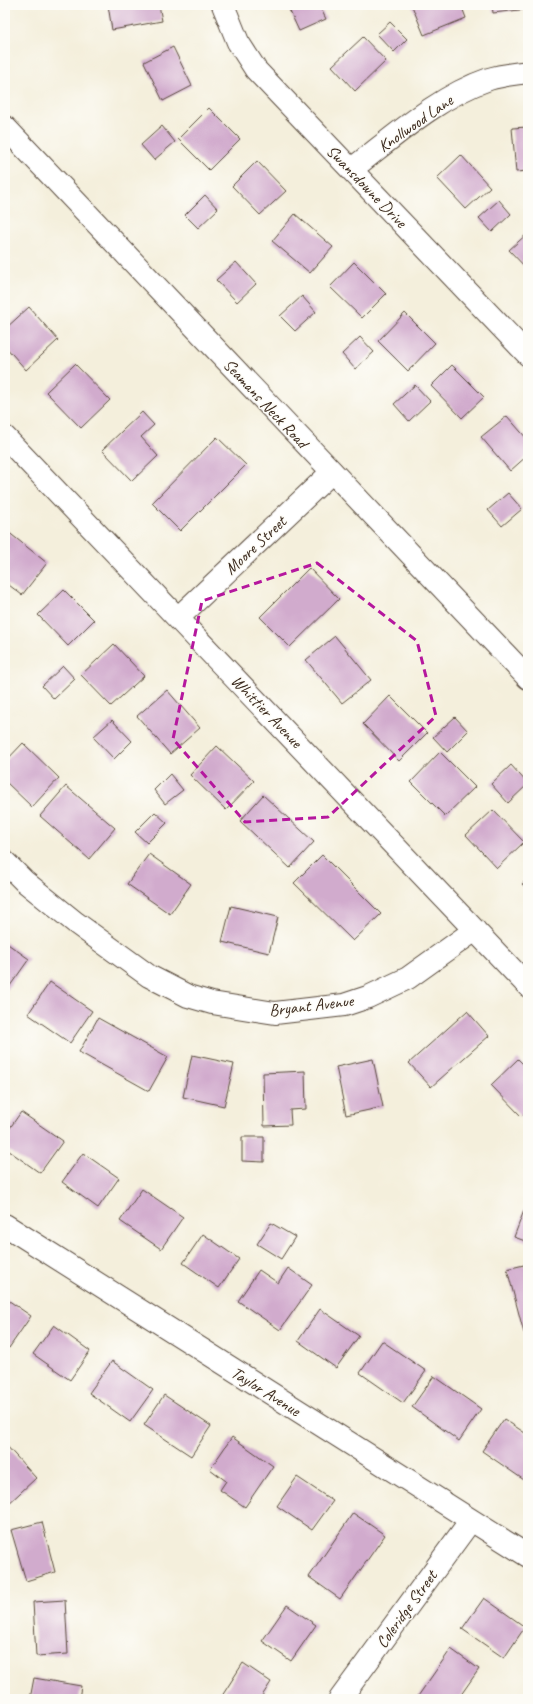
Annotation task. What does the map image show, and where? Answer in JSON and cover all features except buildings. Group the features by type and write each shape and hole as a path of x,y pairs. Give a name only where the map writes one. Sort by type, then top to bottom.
{"street":[{"name":"Swansdowne Drive","path":"223,5 238,42 256,70 528,356"},
{"name":"Knollwood Lane","path":"352,170 423,114 449,97 490,79 528,72"},
{"name":"Seamans Neck Road","path":"5,127 528,678"},
{"name":"Whittier Avenue","path":"5,437 528,986"},
{"name":"Moore Street","path":"178,618 332,472"},
{"name":"Bryant Avenue","path":"5,862 24,881 76,923 149,976 188,996 212,1003 275,1013 344,1005 368,998 408,978 475,930"},
{"name":"Taylor Avenue","path":"5,1226 528,1556"},
{"name":"Coleridge Street","path":"340,1699 471,1520"}],"highlighted area":[{"path":"317,563 417,641 436,716 328,817 245,822 173,739 202,601"}]}
